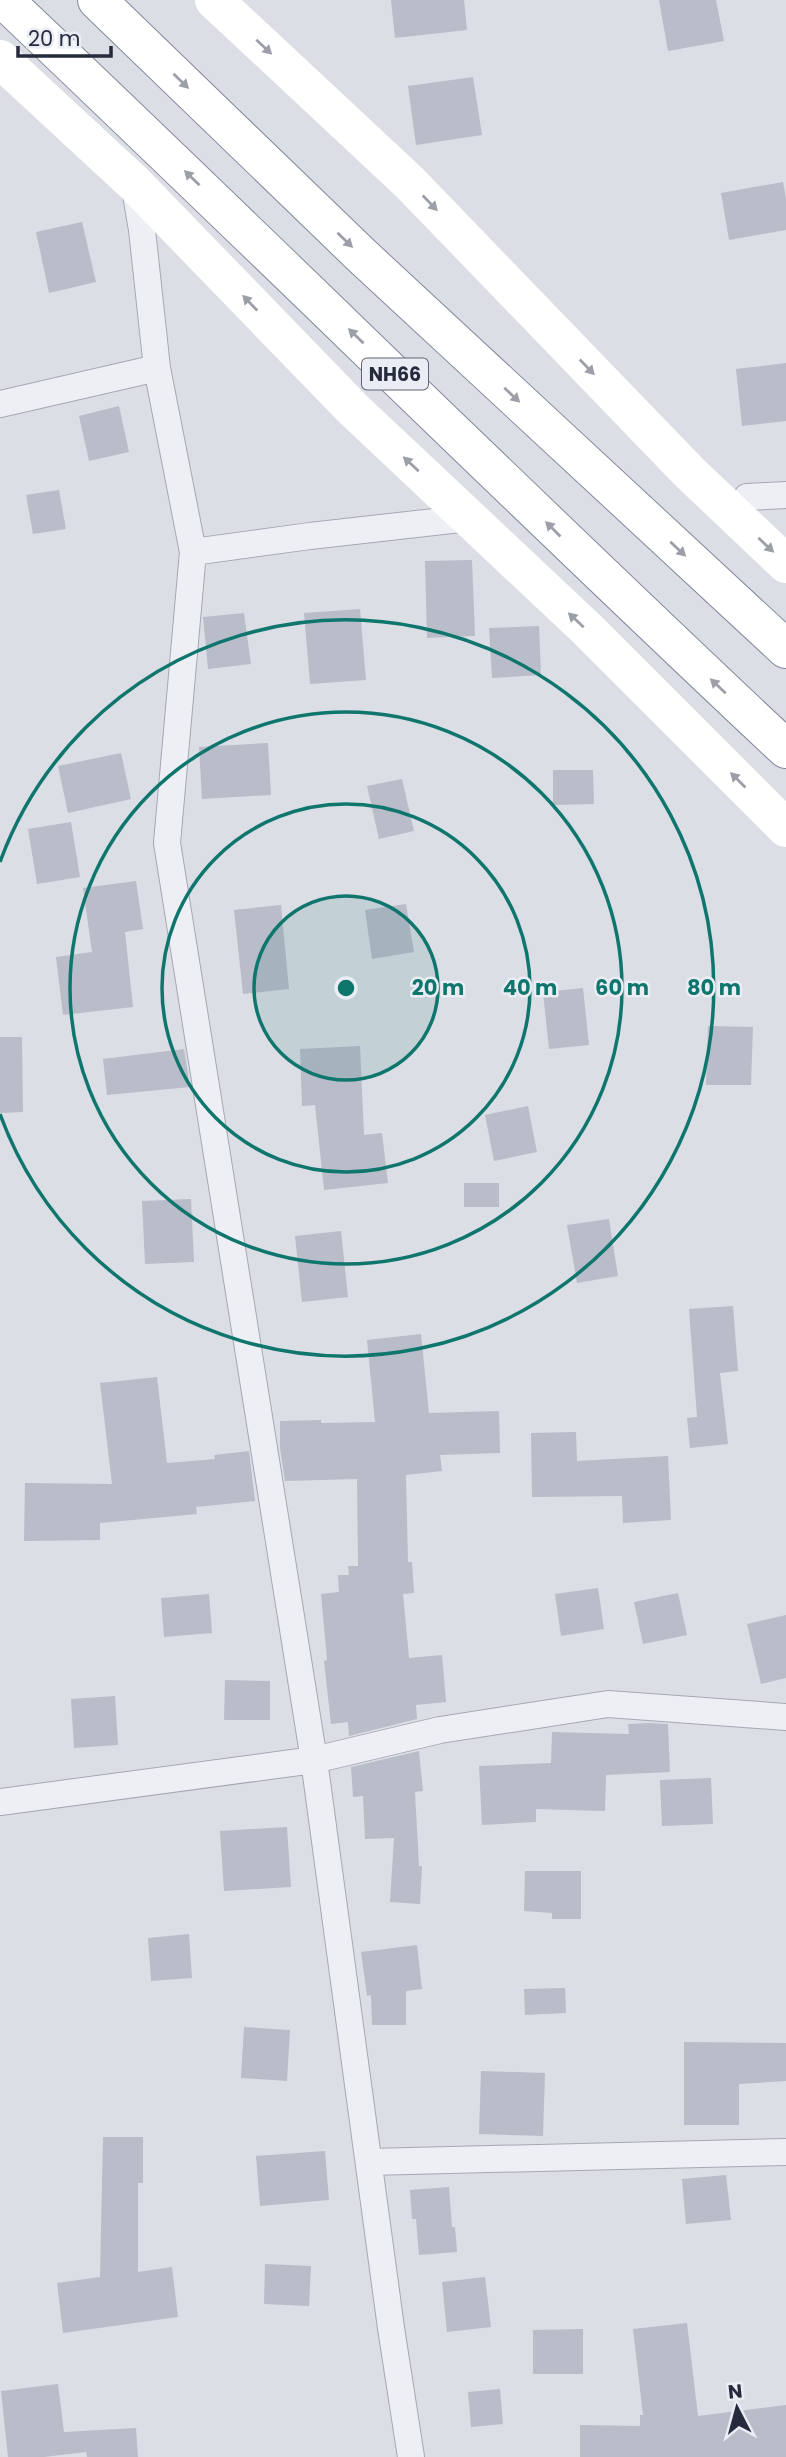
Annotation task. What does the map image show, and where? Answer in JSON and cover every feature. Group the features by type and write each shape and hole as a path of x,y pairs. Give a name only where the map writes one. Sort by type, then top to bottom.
{"main road":[{"name":"NH66","path":"4,0 356,336 587,562 786,749"},
{"name":"NH66","path":"97,0 360,254 786,649"},
{"path":"214,0 410,183 689,472 786,564"},
{"path":"0,59 134,183 353,410 587,629 786,828"}],"street":[{"path":"134,183 142,230 157,368 193,552 167,843 314,1760 411,2457"},
{"path":"0,404 157,368"},
{"path":"747,497 786,495"},
{"path":"193,552 469,519"},
{"path":"0,1802 314,1760 440,1730 608,1704 786,1717"},
{"path":"369,2162 786,2152"}],"building":[{"path":"391,0 464,0 467,30 395,38"},
{"path":"659,0 716,0 724,41 668,51"},
{"path":"473,77 482,135 416,145 408,86"},
{"path":"783,182 786,230 729,240 721,193"},
{"path":"82,222 96,282 49,293 36,232"},
{"path":"786,363 786,421 742,426 736,369"},
{"path":"119,406 129,452 89,461 79,416"},
{"path":"59,490 66,529 33,534 26,495"},
{"path":"472,560 475,636 427,638 425,561"},
{"path":"360,609 366,680 310,684 304,613"},
{"path":"244,613 251,664 208,669 203,617"},
{"path":"539,626 541,675 492,678 489,628"},
{"path":"268,743 271,795 202,799 199,747"},
{"path":"121,753 131,799 68,813 58,766"},
{"path":"553,770 593,770 594,804 553,805"},
{"path":"402,779 414,831 379,839 367,786"},
{"path":"71,822 80,877 37,884 28,829"},
{"path":"136,881 143,929 125,932 133,1007 63,1015 56,957 92,952 83,888"},
{"path":"406,904 414,952 372,959 365,910"},
{"path":"281,905 289,989 243,994 234,910"},
{"path":"583,988 589,1045 549,1049 543,992"},
{"path":"708,1026 753,1027 751,1085 706,1085"},
{"path":"0,1037 22,1037 23,1112 0,1113"},
{"path":"360,1046 364,1135 382,1133 388,1183 324,1190 315,1105 302,1106 300,1049"},
{"path":"184,1049 190,1087 107,1095 103,1059"},
{"path":"528,1106 537,1152 494,1161 485,1115"},
{"path":"464,1183 499,1183 499,1207 464,1207"},
{"path":"191,1199 194,1262 145,1264 142,1201"},
{"path":"609,1219 618,1276 577,1283 567,1225"},
{"path":"341,1231 348,1297 302,1302 295,1236"},
{"path":"733,1306 738,1371 720,1373 728,1444 690,1448 687,1418 697,1417 689,1309"},
{"path":"421,1334 429,1413 499,1411 500,1453 440,1455 442,1471 406,1475 408,1562 412,1562 414,1593 403,1594 409,1658 442,1655 446,1702 416,1705 417,1719 349,1736 348,1722 331,1724 324,1661 327,1660 321,1594 339,1592 338,1575 349,1575 348,1566 358,1566 357,1479 285,1481 280,1448 280,1421 375,1422 367,1340"},
{"path":"157,1377 167,1463 215,1459 214,1455 249,1451 255,1501 196,1507 197,1514 100,1523 100,1540 24,1541 25,1483 112,1484 100,1383"},
{"path":"576,1432 577,1461 668,1456 671,1520 623,1523 622,1496 532,1497 531,1433"},
{"path":"598,1588 604,1629 561,1636 555,1594"},
{"path":"678,1593 687,1635 643,1644 634,1602"},
{"path":"209,1594 212,1633 164,1637 161,1598"},
{"path":"786,1615 786,1678 761,1684 747,1624"},
{"path":"225,1680 270,1681 270,1720 224,1720"},
{"path":"115,1696 118,1745 74,1748 71,1699"},
{"path":"628,1724 668,1724 670,1772 606,1775 605,1811 536,1809 536,1822 482,1825 479,1766 551,1763 552,1732 629,1734"},
{"path":"419,1751 423,1791 415,1792 419,1866 422,1866 420,1904 390,1902 394,1838 365,1839 363,1796 353,1797 351,1767"},
{"path":"711,1778 713,1824 662,1826 660,1780"},
{"path":"287,1827 291,1887 224,1891 220,1831"},
{"path":"525,1871 581,1871 581,1919 552,1919 552,1913 524,1911"},
{"path":"189,1934 192,1978 151,1981 148,1938"},
{"path":"417,1945 422,1989 406,1991 406,2025 372,2025 371,1995 367,1996 361,1952"},
{"path":"565,1988 566,2013 525,2015 524,1989"},
{"path":"244,2027 290,2030 287,2081 241,2078"},
{"path":"684,2042 786,2043 786,2081 739,2084 739,2125 684,2125"},
{"path":"481,2071 545,2073 543,2136 479,2134"},
{"path":"103,2137 143,2137 143,2183 138,2183 138,2272 172,2267 178,2317 63,2333 57,2283 100,2277"},
{"path":"325,2151 329,2200 260,2206 256,2156"},
{"path":"726,2175 731,2220 686,2224 682,2179"},
{"path":"449,2187 457,2252 419,2255 410,2190"},
{"path":"265,2264 311,2266 309,2306 264,2304"},
{"path":"485,2277 491,2327 447,2332 442,2282"},
{"path":"687,2323 698,2416 786,2405 786,2457 580,2457 580,2425 640,2426 640,2415 643,2415 633,2329"},
{"path":"583,2329 583,2374 533,2374 533,2330"},
{"path":"58,2384 64,2432 136,2428 138,2457 87,2457 86,2452 44,2457 8,2457 1,2391"},
{"path":"500,2389 503,2424 471,2427 468,2392"}]}
